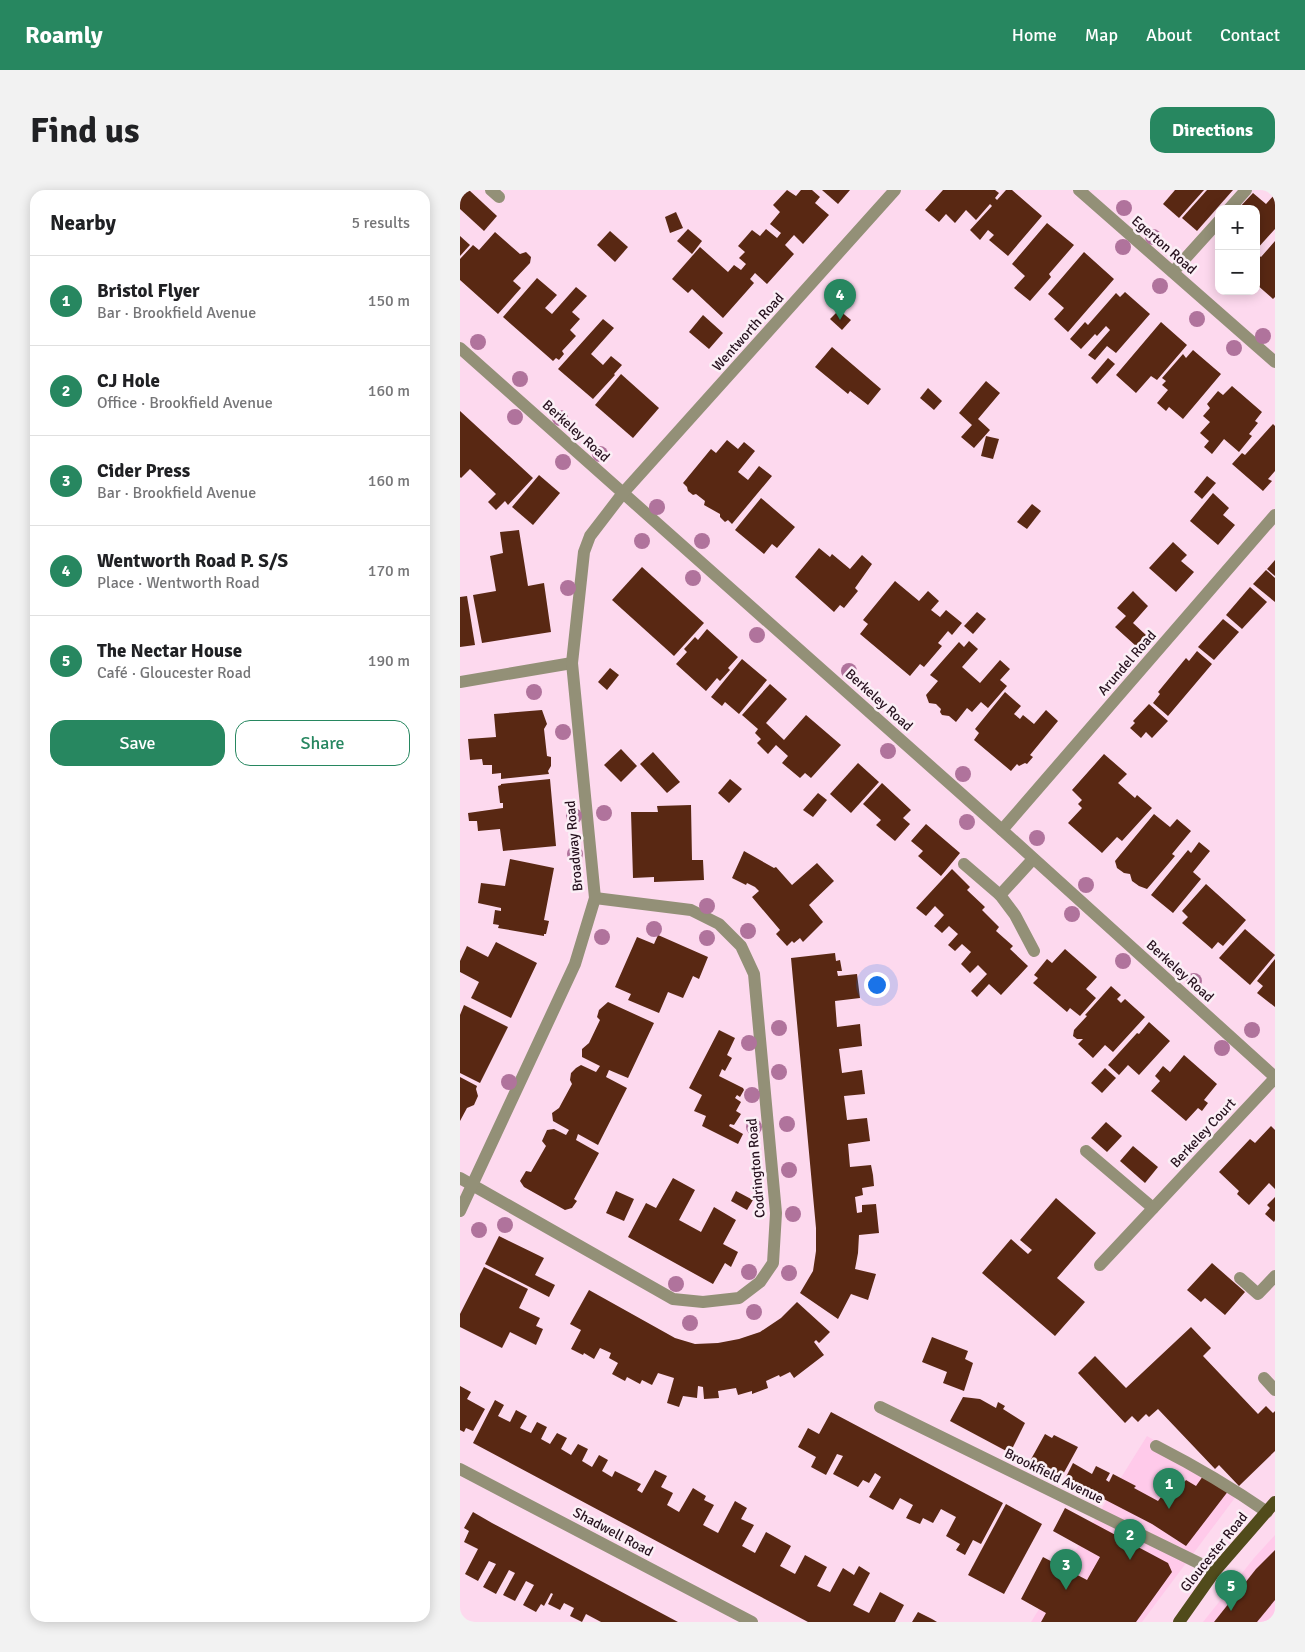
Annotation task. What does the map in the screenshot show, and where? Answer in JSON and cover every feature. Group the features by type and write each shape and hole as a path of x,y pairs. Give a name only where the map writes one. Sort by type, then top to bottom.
{"main road":[{"name":"Gloucester Road","path":"1179,1622 1215,1571 1271,1507"}],"street":[{"name":"Wentworth Road","path":"624,493 895,190"},
{"name":"Egerton Road","path":"1079,190 1275,362"},
{"path":"1233,205 1246,190"},
{"path":"1173,272 1215,225"},
{"name":"Berkeley Road","path":"460,348 1002,830 1275,1078"},
{"name":"Broadway Road","path":"460,1211 575,964 595,898 572,663 584,552 590,536 624,493"},
{"name":"Arundel Road","path":"1002,830 1275,515"},
{"path":"460,682 572,663"},
{"path":"1000,895 1032,859"},
{"path":"964,864 1000,895 1015,915 1034,951"},
{"name":"Codrington Road","path":"460,1178 673,1299 703,1302 739,1298 760,1282 773,1263 776,1213 754,974 741,946 719,924 691,910 595,898"},
{"name":"Berkeley Court","path":"1100,1264 1275,1078"},
{"path":"1086,1150 1153,1208"},
{"path":"1240,1278 1258,1294 1275,1276"},
{"path":"1264,1378 1275,1390"},
{"name":"Brookfield Avenue","path":"880,1407 1215,1571"},
{"path":"1156,1446 1201,1469 1243,1495 1271,1507"},
{"name":"Shadwell Road","path":"460,1469 752,1622"}],"shaded area":[{"path":"1147,1436 1240,1491 1142,1622 1031,1622"},
{"path":"1275,1535 1275,1622 1203,1622 1254,1558"}],"building":[{"path":"460,190 469,190 497,216 484,231 460,209"},
{"path":"787,190 796,196 801,190 812,190 820,197 815,203 829,215 803,244 794,235 785,245 794,254 767,284 755,273 750,279 754,283 723,318 692,289 688,293 672,279 700,247 728,272 734,265 741,270 746,264 739,258 745,252 738,246 752,230 760,236 766,229 777,238 781,233 770,224 780,212 773,205"},
{"path":"822,190 850,190 838,204"},
{"path":"943,190 995,190 999,193 995,198 997,200 1006,190 1012,190 1042,216 1008,256 989,240 994,235 988,230 980,240 970,230 992,206 990,204 976,220 966,210 955,223 946,214 939,222 925,210"},
{"path":"1175,190 1204,190 1179,218 1163,204"},
{"path":"1207,190 1233,190 1220,205 1215,205 1215,210 1197,231 1182,218"},
{"path":"1253,193 1266,204 1275,194 1275,229 1260,246 1260,205 1242,205"},
{"path":"676,212 683,228 670,233 665,217"},
{"path":"1047,223 1074,245 1049,274 1051,277 1030,301 1014,288 1025,276 1012,264"},
{"path":"688,229 702,241 692,254 677,241"},
{"path":"610,231 628,247 615,262 597,245"},
{"path":"495,232 520,254 526,252 531,257 530,263 513,281 521,288 498,314 460,280 460,259 473,245 479,250"},
{"path":"460,236 470,245 460,256"},
{"path":"1275,241 1275,297 1273,299 1260,288 1261,257"},
{"path":"1084,252 1114,279 1068,332 1054,319 1064,308 1048,294"},
{"path":"537,278 557,295 545,308 552,314 576,287 587,296 572,312 580,319 570,330 576,336 562,351 564,354 559,360 556,358 553,361 503,317"},
{"path":"1125,292 1150,314 1116,353 1107,346 1095,360 1088,355 1110,330 1106,326 1097,336 1095,334 1081,349 1070,339 1085,322 1088,325 1116,293 1120,297"},
{"path":"839,310 851,320 842,330 830,319"},
{"path":"703,315 723,333 709,349 689,332"},
{"path":"603,319 614,328 591,354 603,365 611,356 622,365 593,399 558,369"},
{"path":"1161,322 1187,345 1157,380 1151,376 1136,393 1116,375"},
{"path":"832,347 881,389 868,405 850,391 848,394 815,367"},
{"path":"1193,350 1221,374 1183,419 1169,407 1166,411 1157,403 1168,390 1162,385 1166,381 1162,378 1183,354 1186,358"},
{"path":"1108,358 1115,364 1097,384 1091,378"},
{"path":"621,374 659,408 633,438 595,405"},
{"path":"986,381 1000,393 978,419 990,430 974,448 961,437 972,425 959,413"},
{"path":"1232,386 1262,412 1255,421 1258,423 1249,434 1252,436 1239,452 1224,439 1212,454 1204,447 1209,441 1200,433 1210,422 1203,416 1210,408 1207,404 1218,391 1223,395"},
{"path":"928,388 942,401 934,410 920,398"},
{"path":"460,411 533,478 508,505 505,501 496,510 488,502 496,494 470,469 460,477"},
{"path":"1273,424 1275,426 1275,471 1268,479 1272,481 1263,491 1232,464 1242,453 1245,455"},
{"path":"986,436 999,439 993,459 981,456"},
{"path":"727,440 738,449 744,442 755,451 738,472 748,480 759,466 772,476 732,524 728,520 725,522 720,517 720,514 704,505 705,501 688,491 683,483 711,449 716,453"},
{"path":"539,475 560,493 533,525 512,507"},
{"path":"1207,476 1216,483 1202,499 1194,492"},
{"path":"1213,493 1229,508 1223,515 1235,525 1218,545 1190,521"},
{"path":"761,498 795,527 777,548 772,544 764,554 735,530"},
{"path":"1032,504 1041,511 1027,529 1017,522"},
{"path":"519,530 528,586 544,583 551,632 482,643 473,595 496,591 490,556 503,553 500,532"},
{"path":"1173,542 1187,555 1181,561 1194,572 1176,592 1149,568"},
{"path":"819,548 830,557 832,554 850,569 862,555 872,564 855,588 858,591 844,608 840,605 834,612 795,577"},
{"path":"1275,560 1275,576 1267,569"},
{"path":"642,567 704,623 674,656 612,600"},
{"path":"1266,570 1275,578 1275,602 1253,584"},
{"path":"895,581 919,601 928,591 939,601 931,610 940,617 946,610 962,623 952,635 948,631 938,643 942,646 924,667 920,664 910,676 860,634 868,624 863,620"},
{"path":"1250,587 1267,602 1242,629 1226,615"},
{"path":"1133,591 1148,606 1133,623 1146,635 1136,646 1115,627 1126,616 1117,608"},
{"path":"467,596 475,645 460,647 460,597"},
{"path":"977,612 986,619 973,634 964,626"},
{"path":"1223,619 1239,632 1214,660 1198,647"},
{"path":"707,629 738,657 720,681 717,678 706,691 676,664 687,652 684,649 695,637 698,640"},
{"path":"969,641 978,649 962,667 980,683 1000,660 1010,669 1000,680 1007,686 988,708 981,702 972,712 967,708 956,722 949,716 942,715 941,709 936,704 929,703 926,695 938,681 930,675 959,642 964,647"},
{"path":"1197,651 1212,664 1168,716 1153,703 1160,694 1158,692 1186,658 1189,661"},
{"path":"742,659 767,680 739,714 725,702 722,706 711,697"},
{"path":"610,668 619,675 607,690 598,682"},
{"path":"770,684 787,699 766,723 784,740 806,715 841,745 811,778 805,773 800,778 782,763 788,756 776,745 768,754 757,743 761,739 755,733 758,729 742,715"},
{"path":"1005,692 1021,706 1014,714 1020,719 1023,715 1034,724 1046,710 1058,721 1030,755 1033,757 1027,764 1019,766 1017,764 1011,771 974,740 979,733 975,729"},
{"path":"1149,704 1168,721 1152,738 1146,732 1141,738 1130,728 1135,723 1133,721"},
{"path":"542,710 547,724 544,729 547,756 551,757 549,774 501,779 501,773 492,774 492,765 483,765 482,759 470,760 468,739 496,737 494,714"},
{"path":"621,749 637,766 621,782 604,765"},
{"path":"653,752 680,782 667,793 640,764"},
{"path":"1104,754 1127,774 1118,783 1135,798 1137,795 1152,808 1122,841 1117,837 1102,853 1068,823 1082,808 1078,804 1082,800 1072,790"},
{"path":"858,763 879,782 851,813 830,794"},
{"path":"550,779 556,846 503,851 500,829 478,831 477,821 469,821 468,813 503,808 503,803 500,803 498,786 501,784"},
{"path":"730,779 742,789 729,803 718,793"},
{"path":"882,783 911,810 903,818 910,824 895,841 876,825 881,820 863,804"},
{"path":"818,793 827,800 813,817 803,810"},
{"path":"691,805 692,860 703,860 704,880 654,882 654,877 633,878 631,812 658,812 657,806"},
{"path":"1154,814 1170,827 1177,819 1191,831 1172,854 1175,856 1147,889 1132,881 1130,874 1124,873 1117,868 1115,861"},
{"path":"926,824 960,853 941,876 918,856 923,851 911,841"},
{"path":"1199,842 1210,851 1193,872 1201,879 1173,913 1151,895 1188,850 1191,853"},
{"path":"744,851 774,868 776,867 792,885 817,863 834,881 809,905 823,922 803,942 800,938 794,943 792,941 787,946 776,934 780,930 752,897 759,891 747,883 746,885 732,878"},
{"path":"510,859 554,868 544,920 549,921 544,936 498,928 499,925 493,924 495,910 501,911 501,908 478,903 481,883 505,886"},
{"path":"952,869 970,887 967,890 985,907 982,910 999,927 996,931 1013,946 1010,949 1028,966 1001,995 989,984 977,997 971,991 987,974 978,965 970,973 961,964 971,952 962,944 955,951 948,945 958,934 949,926 942,933 934,926 944,915 935,906 926,916 916,908"},
{"path":"1206,884 1246,920 1223,946 1218,942 1212,949 1182,923 1188,917 1182,911"},
{"path":"1245,929 1275,955 1250,985 1219,958"},
{"path":"658,935 708,957 699,979 693,976 683,998 668,992 659,1013 628,1000 631,994 615,987 637,937 654,944"},
{"path":"496,942 537,963 511,1018 471,998 479,982 460,972 460,961 467,946 488,957"},
{"path":"1065,949 1097,977 1086,989 1096,998 1080,1016 1070,1008 1067,1012 1033,983 1038,978 1034,975 1047,959 1052,963"},
{"path":"835,953 836,961 840,960 842,971 837,971 838,976 857,974 860,998 835,1001 837,1027 860,1024 862,1046 839,1049 842,1073 862,1070 865,1094 844,1096 847,1120 867,1118 870,1141 848,1144 850,1167 871,1165 873,1175 874,1186 862,1188 863,1195 855,1197 857,1213 862,1212 862,1205 876,1204 879,1233 859,1235 855,1269 876,1274 868,1300 851,1294 838,1319 800,1293 813,1271 816,1251 816,1228 791,958"},
{"path":"1275,959 1275,1007 1257,993 1263,986 1257,981"},
{"path":"1111,986 1121,995 1117,999 1121,1003 1125,999 1145,1017 1113,1052 1105,1045 1093,1058 1078,1044 1083,1039 1077,1039 1073,1036 1074,1030"},
{"path":"608,1002 654,1023 628,1078 609,1070 606,1077 627,1088 598,1145 578,1134 576,1140 599,1153 574,1199 577,1201 572,1208 565,1210 524,1187 520,1181 526,1171 531,1172 546,1146 542,1141 547,1130 554,1129 566,1135 569,1130 553,1121 552,1113 559,1108 572,1084 570,1080 571,1073 576,1068 581,1065 596,1072 600,1066 582,1057 582,1049 589,1043 600,1020 597,1017 599,1010"},
{"path":"464,1005 508,1027 480,1083 460,1073 460,1015"},
{"path":"1149,1022 1170,1041 1139,1075 1128,1065 1119,1075 1108,1065"},
{"path":"719,1030 735,1038 727,1055 732,1058 725,1071 722,1069 719,1076 744,1090 740,1097 737,1095 735,1098 741,1102 736,1111 741,1114 734,1125 730,1124 729,1126 743,1134 738,1144 702,1126 706,1116 694,1111 702,1095 689,1088"},
{"path":"1184,1055 1217,1084 1204,1100 1208,1103 1202,1111 1198,1108 1186,1121 1151,1091 1160,1081 1155,1076 1163,1066 1170,1072"},
{"path":"1105,1068 1116,1078 1102,1093 1091,1083"},
{"path":"460,1077 477,1086 478,1096 474,1105 467,1108 460,1121"},
{"path":"1106,1122 1122,1136 1107,1152 1091,1138"},
{"path":"1271,1126 1275,1130 1275,1189 1269,1183 1249,1205 1237,1194 1239,1191 1219,1172 1250,1139 1255,1143"},
{"path":"1133,1146 1158,1167 1145,1183 1120,1161"},
{"path":"673,1178 695,1190 679,1220 701,1232 714,1207 736,1220 723,1244 738,1252 731,1267 725,1263 713,1284 628,1237 646,1203 656,1208"},
{"path":"616,1191 634,1199 624,1221 606,1213"},
{"path":"736,1191 753,1200 747,1210 731,1201"},
{"path":"1275,1197 1274,1222 1265,1214 1270,1208 1267,1205"},
{"path":"1056,1198 1096,1233 1057,1278 1085,1302 1055,1336 982,1273 1011,1239 1028,1254 1032,1250 1020,1240"},
{"path":"499,1236 544,1258 535,1275 555,1285 549,1297 485,1264"},
{"path":"1212,1263 1245,1292 1225,1315 1205,1298 1201,1302 1187,1290"},
{"path":"484,1267 528,1289 519,1308 540,1318 536,1326 543,1329 536,1345 510,1332 502,1348 460,1327 460,1314"},
{"path":"589,1290 675,1338 695,1344 718,1343 760,1332 781,1318 797,1302 830,1332 819,1343 816,1340 814,1342 824,1355 794,1378 790,1372 780,1377 779,1375 766,1381 768,1388 752,1394 752,1391 738,1395 736,1388 718,1391 719,1398 704,1399 703,1387 698,1386 697,1398 683,1396 679,1407 667,1403 674,1378 658,1373 652,1385 642,1380 640,1384 627,1377 625,1381 612,1374 618,1363 609,1358 611,1353 600,1348 594,1359 584,1353 583,1355 571,1349 581,1330 570,1324"},
{"path":"1191,1327 1211,1348 1203,1356 1258,1414 1266,1406 1273,1413 1275,1411 1275,1451 1239,1486 1219,1465 1215,1469 1158,1409 1149,1417 1146,1414 1138,1422 1132,1416 1125,1423 1078,1373 1095,1356 1126,1388"},
{"path":"932,1337 968,1351 965,1359 973,1363 964,1391 943,1383 947,1372 922,1362"},
{"path":"460,1386 471,1392 467,1399 485,1409 473,1431 466,1428 464,1432 460,1430"},
{"path":"963,1397 980,1399 996,1408 998,1402 1005,1406 1003,1409 1025,1423 1010,1453 950,1421"},
{"path":"495,1400 504,1405 498,1416 510,1422 516,1410 527,1416 520,1428 531,1433 537,1422 547,1427 541,1439 550,1444 557,1433 567,1438 561,1449 571,1455 578,1444 588,1449 582,1461 592,1467 599,1455 608,1460 602,1471 612,1477 615,1471 641,1484 637,1490 642,1493 655,1470 667,1476 661,1487 673,1493 667,1505 679,1512 693,1488 706,1496 704,1500 714,1505 703,1525 718,1533 735,1501 747,1508 741,1519 754,1525 742,1546 755,1553 766,1532 791,1546 780,1566 795,1574 805,1555 827,1567 817,1586 830,1592 843,1568 854,1575 859,1566 870,1573 853,1605 869,1613 880,1592 904,1605 895,1622 808,1622 473,1443"},
{"path":"831,1412 1003,1503 981,1544 973,1540 965,1555 956,1550 960,1544 946,1536 956,1517 941,1509 933,1523 923,1518 920,1524 906,1518 913,1505 900,1498 893,1510 869,1497 881,1477 875,1473 869,1483 863,1480 858,1487 833,1474 843,1456 837,1454 826,1475 811,1467 816,1457 798,1447 808,1428 819,1434"},
{"path":"1045,1434 1052,1438 1054,1435 1078,1447 1061,1478 1030,1461"},
{"path":"1073,1463 1092,1474 1096,1466 1110,1473 1106,1480 1109,1482 1113,1474 1136,1486 1134,1488 1158,1501 1161,1497 1169,1501 1186,1480 1196,1486 1203,1476 1229,1490 1186,1546 1152,1524 1065,1479"},
{"path":"1006,1504 1042,1524 1004,1594 968,1575"},
{"path":"1065,1508 1168,1563 1172,1572 1136,1622 1041,1622 1046,1613 1021,1599 1043,1557 1087,1580 1100,1557 1053,1531"},
{"path":"473,1512 678,1622 601,1622 586,1614 582,1622 570,1616 574,1608 564,1603 560,1610 548,1604 553,1594 551,1593 544,1606 541,1604 536,1612 523,1605 534,1585 526,1581 515,1601 503,1595 515,1573 509,1570 496,1594 483,1587 496,1564 489,1561 478,1581 465,1574 478,1549 464,1542 469,1531 464,1528"},
{"path":"1275,1550 1275,1600 1257,1622 1214,1622 1256,1569"},
{"path":"918,1612 932,1619 937,1622 912,1622"}],"place":[{"name":"Wentworth Road P. S/S","path":"840,320"},
{"name":"Bristol Flyer","path":"1169,1509"},
{"name":"CJ Hole","path":"1130,1560"},
{"name":"Cider Press","path":"1066,1590"},
{"name":"The Nectar House","path":"1231,1611"}]}
